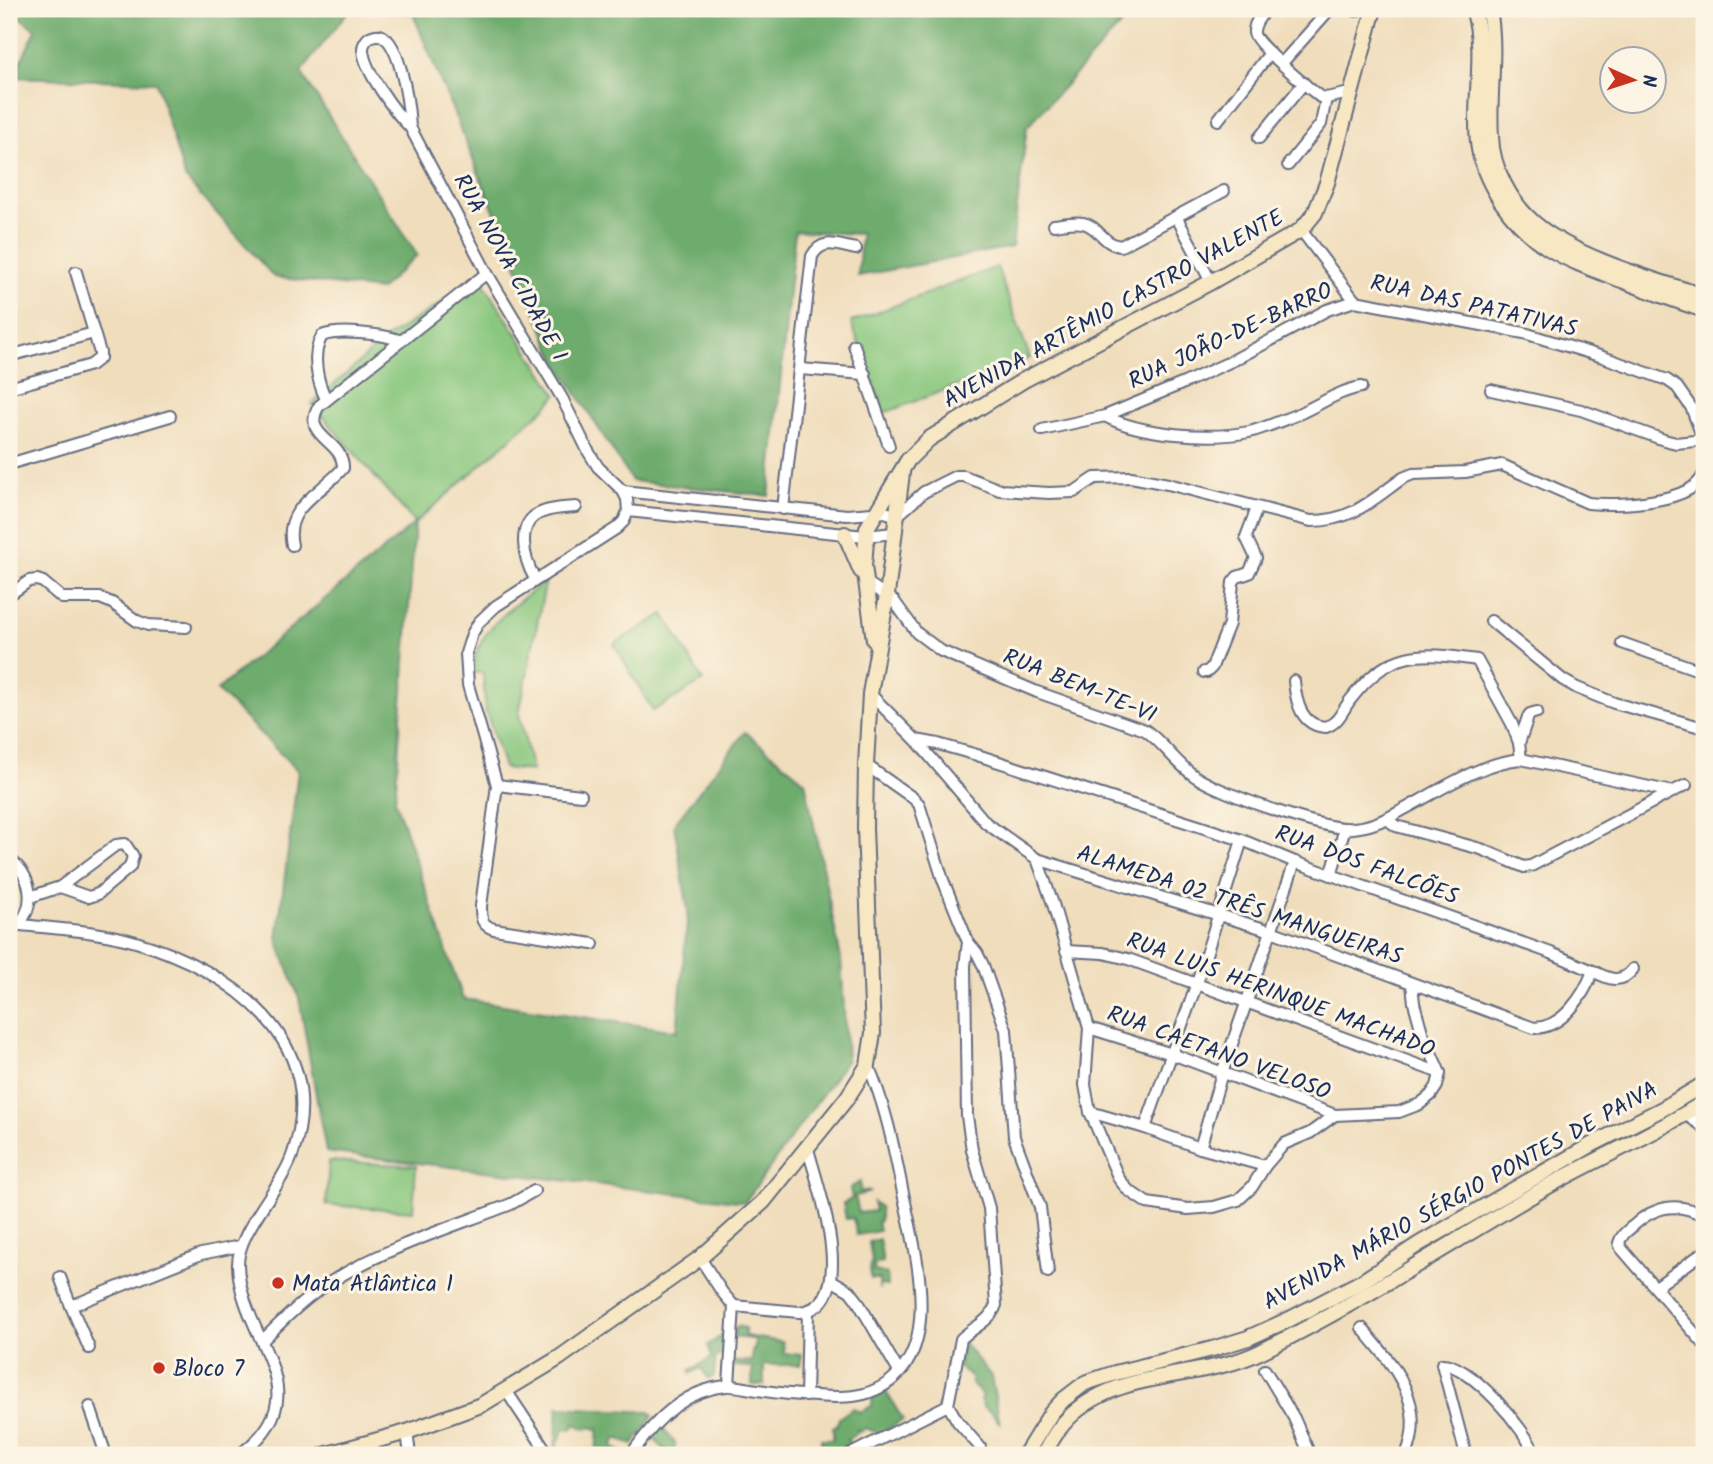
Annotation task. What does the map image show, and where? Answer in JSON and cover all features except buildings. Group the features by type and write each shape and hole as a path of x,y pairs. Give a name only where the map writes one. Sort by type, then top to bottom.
{"main road":[{"name":"AVENIDA ARTÊMIO CASTRO VALENTE","path":"876,655 864,566 866,536 874,514 917,448 1024,380 1211,282 1301,230 1314,213 1327,183 1374,9"},
{"path":"1473,9 1478,27 1478,143 1486,172 1496,193 1514,219 1526,233 1573,262 1704,310"},
{"path":"1489,9 1494,55 1491,138 1494,158 1512,197 1532,222 1556,238 1592,256 1704,296"},
{"name":"AVENIDA ARTÊMIO CASTRO VALENTE","path":"324,1455 407,1432 481,1405 507,1392 700,1258 748,1217 808,1149 869,1065 873,1006 865,828 866,765 870,694 887,595 902,473"},
{"path":"845,534 866,582"},
{"name":"AVENIDA MÁRIO SÉRGIO PONTES DE PAIVA","path":"1025,1455 1051,1413 1085,1383 1248,1338 1290,1319 1361,1282 1419,1244 1704,1084"},
{"name":"AVENIDA MÁRIO SÉRGIO PONTES DE PAIVA","path":"1043,1455 1064,1423 1094,1399 1129,1384 1229,1363 1257,1354 1376,1289 1582,1166 1704,1102"}],"street":[{"path":"1266,9 1255,25 1254,36 1270,53 1320,97 1350,93"},
{"path":"1282,63 1330,9"},
{"name":"RUA NOVA CIDADE I","path":"410,127 407,103 391,43 380,36 371,37 365,42 363,49 365,60 392,108 410,127 487,273 562,398 593,459 624,491"},
{"path":"1218,120 1270,53"},
{"path":"1259,138 1304,83"},
{"path":"1288,165 1321,124 1326,98"},
{"path":"1054,225 1085,223 1106,241 1121,246 1224,191"},
{"path":"1177,218 1211,282"},
{"name":"RUA DAS PATATIVAS","path":"1301,230 1355,301 1524,333 1667,380 1684,395 1704,441"},
{"path":"783,509 812,256 817,247 825,244 856,249"},
{"path":"9,388 97,362 100,353 76,272"},
{"path":"292,545 289,533 293,517 343,468 341,457 313,424 315,413 326,399 487,273"},
{"name":"RUA JOÃO-DE-BARRO","path":"1042,430 1105,416 1234,360 1328,310 1355,301"},
{"path":"9,356 94,333"},
{"path":"326,399 317,372 319,342 322,336 332,333 379,335 399,340"},
{"path":"854,345 889,446"},
{"path":"800,369 865,374"},
{"path":"1105,416 1133,427 1177,434 1248,432 1265,428 1361,387"},
{"path":"1491,390 1581,410 1676,443 1704,441"},
{"path":"9,464 170,416"},
{"path":"593,944 494,929 482,922 481,906 497,785 467,685 466,653 479,622 496,606 535,579 611,534 624,521 628,511 624,491 769,508 847,515 889,513 897,516 924,492 956,477 964,477 1000,490 1049,493 1074,492 1095,478 1131,477 1311,521 1338,519 1413,474 1465,472 1502,465 1588,503 1625,503 1681,494 1695,487 1704,473"},
{"path":"535,579 525,556 526,526 544,511 576,507"},
{"path":"768,524 769,508"},
{"path":"1203,672 1212,667 1229,624 1233,582 1237,577 1249,573 1256,558 1255,551 1246,537 1257,508"},
{"path":"628,511 866,536 894,533"},
{"path":"845,534 847,515"},
{"path":"9,595 29,581 37,580 62,598 100,598 148,625 186,626"},
{"name":"RUA BEM-TE-VI","path":"866,582 887,595 925,640 960,660 1037,692 1145,730 1158,739 1182,766 1197,778 1239,798 1345,828 1360,827 1387,819 1472,774 1506,761 1521,759 1672,792"},
{"path":"1491,621 1563,680 1577,688 1614,703 1704,728"},
{"path":"1622,643 1704,671"},
{"path":"1294,681 1296,702 1300,710 1314,725 1326,727 1338,718 1361,686 1376,672 1397,660 1418,654 1477,660 1512,724 1521,759"},
{"name":"ALAMEDA 02 TRÊS MANGUEIRAS","path":"870,694 916,740 986,823 1037,859 1271,931 1412,984 1422,1032 1440,1073"},
{"path":"1519,743 1530,714 1537,712"},
{"name":"RUA DOS FALCÕES","path":"916,740 977,755 1242,840 1295,862 1551,953 1609,980 1623,979 1633,969"},
{"path":"866,765 919,804 935,857 968,942 983,965 1006,1030 1014,1137 1040,1207 1048,1272"},
{"path":"497,785 581,795"},
{"path":"1387,819 1396,826 1481,849 1524,867 1686,785"},
{"path":"1331,874 1345,828"},
{"path":"1145,1128 1197,983 1242,840"},
{"path":"30,897 60,887 116,845 125,844 130,848 133,856 130,867 98,894 89,897 60,887"},
{"path":"9,859 26,879 30,897 28,911 21,925 9,932"},
{"name":"ALAMEDA 02 TRÊS MANGUEIRAS","path":"1037,859 1089,1028 1085,1072 1086,1098 1119,1179 1128,1190 1147,1203 1188,1209 1214,1207 1238,1200 1290,1140 1310,1133 1335,1115"},
{"path":"1199,1148 1295,862"},
{"path":"21,925 108,935 165,952 227,983 272,1024 286,1044 297,1068 301,1111 293,1154 240,1246 239,1285 244,1304 274,1370 277,1384 275,1411 266,1432 239,1455"},
{"path":"968,942 965,966 967,1116 972,1150 989,1208 996,1305 986,1320 961,1339 948,1405 958,1422 980,1447"},
{"name":"RUA LUIS HERINQUE MACHADO","path":"1066,951 1103,953 1128,959 1440,1073"},
{"path":"1412,984 1534,1028 1542,1028 1556,1023 1580,998 1593,971"},
{"name":"RUA CAETANO VELOSO","path":"1089,1028 1171,1054 1335,1115"},
{"path":"631,1455 656,1423 677,1405 702,1390 729,1385 806,1396 839,1397 865,1393 891,1381 899,1372 914,1347 919,1331 921,1289 885,1110 869,1065"},
{"path":"1335,1115 1408,1110 1431,1095 1437,1086 1440,1073"},
{"path":"1090,1112 1199,1148 1265,1166"},
{"path":"1685,1114 1704,1127"},
{"path":"734,1306 808,1311 822,1301 828,1292 831,1280 830,1236 808,1149"},
{"path":"262,1341 307,1298 344,1274 512,1204 534,1191"},
{"path":"1704,1216 1689,1208 1659,1208 1643,1216 1620,1238 1621,1248 1704,1344"},
{"path":"71,1306 201,1254 240,1246"},
{"path":"1656,1287 1704,1252"},
{"path":"700,1258 734,1306 729,1385"},
{"path":"60,1277 89,1348"},
{"path":"831,1280 850,1291 857,1300 899,1372"},
{"path":"806,1396 808,1311"},
{"path":"1693,1332 1704,1324"},
{"path":"1362,1328 1401,1377 1409,1399 1412,1425 1410,1446 1406,1455"},
{"path":"1466,1455 1442,1364 1448,1364 1463,1372 1494,1397 1521,1431 1535,1455"},
{"path":"1265,1370 1294,1418 1306,1455"},
{"path":"507,1392 549,1455"},
{"path":"849,1455 948,1405"},
{"path":"90,1407 106,1455"},
{"path":"407,1432 410,1455"}],"green space":[{"path":"9,9 350,9 301,72 417,255 380,290 274,277 185,178 156,82 13,77 36,30"},
{"path":"365,9 1135,9 1027,127 1012,247 858,276 861,234 795,231 769,496 632,481 556,361 413,14"},
{"path":"997,267 1030,358 884,413 851,322"},
{"path":"480,278 557,395 415,523 312,404 388,337"},
{"path":"415,523 395,800 463,999 677,1031 688,911 674,824 745,732 805,781 841,959 847,1060 745,1202 326,1152 299,998 277,939 298,771 217,690"},
{"path":"546,580 519,714 532,771 504,768 485,708 483,673 473,673 475,658 480,644 498,620"},
{"path":"664,614 703,681 653,711 614,644"},
{"path":"329,1161 416,1166 413,1211 326,1205"},
{"path":"860,1182 860,1191 871,1192 855,1196 859,1213 875,1211 873,1202 880,1207 880,1221 877,1222 879,1231 857,1235 853,1218 846,1219 843,1203 852,1199 850,1188"},
{"path":"879,1239 883,1262 875,1264 874,1271 887,1274 888,1286 879,1285 879,1279 871,1279 869,1242"},
{"path":"737,1326 745,1328 745,1336 783,1342 784,1353 802,1355 800,1365 764,1365 764,1385 752,1385 752,1367 732,1366 733,1362 752,1361 752,1350 755,1349 755,1339 733,1337"},
{"path":"725,1334 728,1352 716,1357 714,1376 709,1379 701,1368 690,1374 690,1370 712,1358 708,1345"},
{"path":"963,1342 991,1376 1000,1424 991,1412 983,1407 983,1395 972,1384 971,1377 958,1366"},
{"path":"885,1390 903,1420 880,1434 866,1428 859,1432 857,1430 857,1433 847,1440 852,1446 845,1453 822,1455 821,1439 833,1439 833,1427 837,1425 839,1418 853,1408 860,1412 872,1406 872,1398"},
{"path":"558,1407 650,1412 653,1416 633,1445 617,1438 612,1446 626,1455 590,1455 590,1450 596,1452 598,1430 591,1427 584,1429 575,1424 571,1430 564,1429 555,1450"},
{"path":"662,1427 675,1443 675,1455 666,1455 648,1435"}],"place":[{"name":"Mata Atlântica 1","path":"278,1283"},
{"name":"Bloco 7","path":"159,1368"}]}
